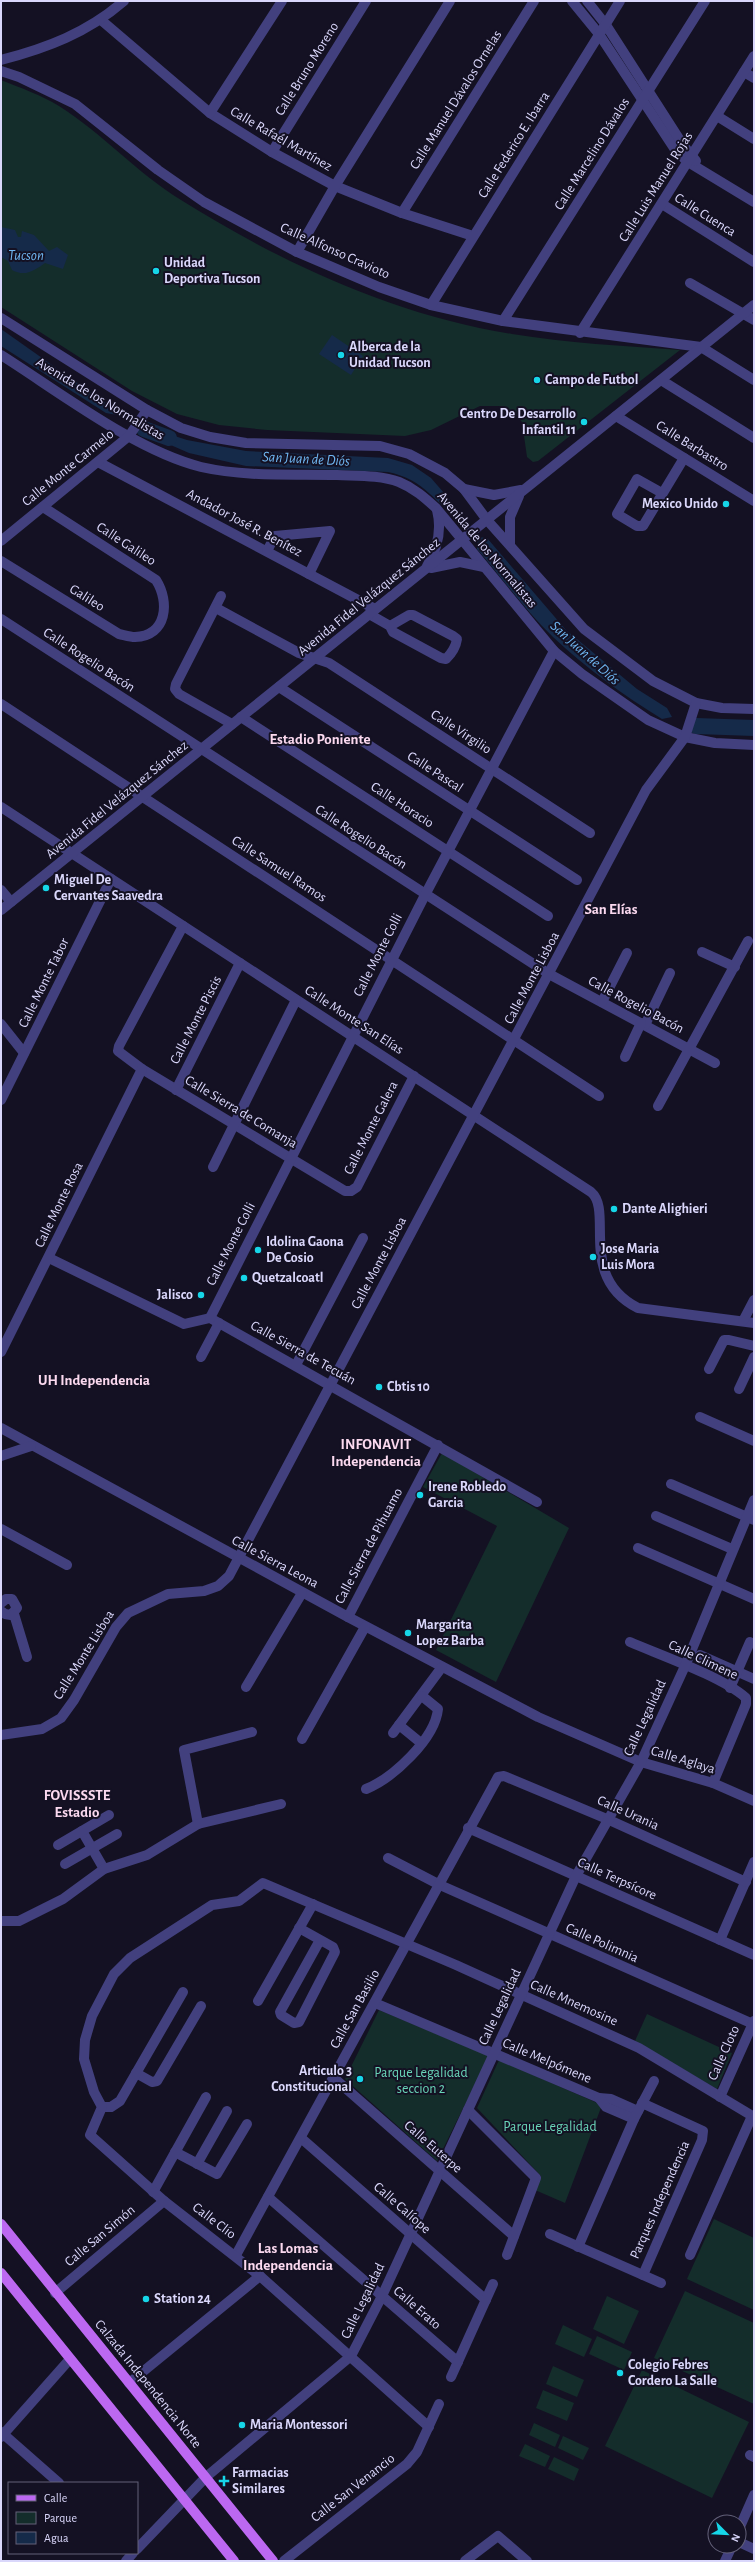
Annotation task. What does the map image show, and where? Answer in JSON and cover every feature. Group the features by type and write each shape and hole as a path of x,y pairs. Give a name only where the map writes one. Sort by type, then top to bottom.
{"main road":[{"name":"Calzada Independencia Norte","path":"1,2224 273,2561"},
{"path":"1,2273 234,2561"}],"street":[{"path":"1,60 45,48 82,32 101,20 124,1"},
{"path":"210,113 282,1"},
{"name":"Calle Bruno Moreno","path":"272,152 366,1"},
{"path":"297,252 335,186 450,1"},
{"name":"Calle Manuel Dávalos Ornelas","path":"402,213 534,1"},
{"path":"572,1 599,34 676,151 754,202"},
{"path":"587,1 606,24 649,90 690,160"},
{"name":"Calle Federico E. Ibarra","path":"431,305 620,1"},
{"name":"Calle Marcelino Dávalos","path":"503,321 705,1"},
{"name":"Calle Rafaél Martínez","path":"101,20 210,113 272,152 335,186 402,213 473,236"},
{"name":"Calle Luis Manuel Rojas","path":"580,333 754,56"},
{"name":"Calle Alfonso Cravioto","path":"1,71 19,77 75,104 158,170 204,202 297,252 379,287 431,305 503,321 580,333 701,347"},
{"path":"744,72 754,78"},
{"path":"717,116 754,139"},
{"name":"Calle Cuenca","path":"662,204 754,262"},
{"path":"690,283 754,320"},
{"name":"Avenida Fidel Velázquez Sánchez","path":"1,910 754,305"},
{"name":"Avenida de los Normalistas","path":"1,318 147,410 181,428 210,437 246,443 380,446 409,454 445,473 464,489 487,520 510,544 584,629 653,681 696,703 722,708 754,709"},
{"path":"701,347 754,380"},
{"name":"Avenida de los Normalistas","path":"1,355 129,436 173,458 201,467 238,473 370,476 399,482 420,493 436,508 554,651 582,674 648,720 685,737 715,743 754,745"},
{"path":"660,380 754,438"},
{"name":"Calle Monte Carmelo","path":"1,541 5,531 43,507 129,436 147,410"},
{"name":"Calle Barbastro","path":"616,416 754,501"},
{"path":"662,493 637,479 617,514 640,527 662,493 684,458"},
{"name":"Andador José R. Benítez","path":"98,462 309,574 372,611 390,626 392,632 441,658 446,659 449,656 457,639 409,614 390,626"},
{"path":"464,489 494,495 525,488"},
{"path":"510,544 510,517 516,502 525,488"},
{"name":"Calle Galileo","path":"43,507 156,580 164,592 166,609 161,622"},
{"path":"420,574 432,559 438,541 439,525 436,508"},
{"path":"267,551 275,536 330,531 309,574"},
{"name":"Galileo","path":"1,561 119,634 135,637 148,633 161,622"},
{"path":"420,574 435,566 452,563 468,563 484,567"},
{"path":"222,596 176,684 175,689 179,694 232,724"},
{"name":"Calle Virgilio","path":"216,608 299,653 329,663 590,834"},
{"name":"Calle Rogelio Bacón","path":"1,619 425,895 550,974 715,1063"},
{"name":"Calle Monte Colli","path":"210,1318 425,895 554,651"},
{"name":"Calle Pascal","path":"279,687 577,880"},
{"name":"Calle Monte Lisboa","path":"1,1735 42,1729 61,1718 74,1700 116,1627 128,1612 168,1594 204,1591 218,1586 229,1576 330,1384 550,974 646,790 685,737 696,703"},
{"name":"Calle Samuel Ramos","path":"1,704 514,1039 541,1059 600,1096"},
{"name":"Calle Horacio","path":"241,717 548,916"},
{"name":"Calle Monte San Elías","path":"1,807 596,1196 599,1212 599,1251 613,1290 625,1302 638,1308 743,1321"},
{"name":"Calle Monte Tabor","path":"1,1100 111,879"},
{"path":"1,890 11,902"},
{"name":"Calle Sierra de Comanja","path":"184,926 118,1051 142,1069 290,1159 345,1191 351,1192"},
{"path":"658,1106 688,1048 735,967 748,941"},
{"path":"702,952 735,967"},
{"path":"602,1002 627,953"},
{"name":"Calle Monte Piscis","path":"176,1090 240,963"},
{"path":"625,1057 670,973"},
{"path":"212,1166 296,1000"},
{"path":"1,1024 24,1053"},
{"name":"Calle Monte Rosa","path":"1,1352 142,1069"},
{"name":"Calle Monte Galera","path":"351,1192 357,1187 414,1076"},
{"path":"296,1365 364,1238"},
{"path":"49,1258 184,1324 210,1318"},
{"path":"754,1300 743,1321 754,1323"},
{"name":"Calle Sierra de Tecuán","path":"210,1318 330,1384 537,1502"},
{"path":"201,1357 219,1323"},
{"path":"709,1369 724,1340 754,1346"},
{"path":"739,1389 754,1357"},
{"path":"700,1417 754,1441"},
{"name":"Calle Sierra Leona","path":"1,1428 31,1446 348,1618 538,1717"},
{"name":"Calle Sierra de Pihuamo","path":"348,1618 438,1445"},
{"path":"1,1456 31,1446"},
{"path":"671,1484 750,1519"},
{"name":"Calle Legalidad","path":"138,2548 206,2477 351,2356 382,2296 576,1876 607,1819 641,1762 684,1666 732,1549 750,1519 754,1500"},
{"path":"656,1516 732,1549"},
{"path":"1,1529 67,1565"},
{"path":"638,1548 754,1599"},
{"path":"246,1687 302,1592"},
{"path":"14,1614 8,1615 1,1606 9,1598 15,1601 17,1608 14,1614 27,1656"},
{"path":"302,1739 365,1627"},
{"name":"Calle Climene","path":"630,1642 730,1688 746,1698 746,1704 713,1783"},
{"path":"730,1688 750,1642"},
{"path":"700,1655 754,1678"},
{"path":"393,1733 422,1696 442,1667"},
{"path":"366,1789 397,1771 421,1743 438,1709 422,1696"},
{"name":"Calle Aglaya","path":"538,1717 641,1762 713,1783 754,1801"},
{"path":"399,1725 421,1743"},
{"path":"198,1824 184,1750 252,1732"},
{"name":"Calle Urania","path":"498,1777 504,1776 607,1819 746,1882"},
{"name":"Calle San Basilio","path":"236,2255 440,1885 468,1828 498,1777"},
{"path":"1,1921 19,1921 63,1899 104,1869 147,1855 198,1824 281,1804"},
{"path":"58,1845 109,1815"},
{"name":"Calle Terpsícore","path":"468,1828 754,1955"},
{"path":"82,1831 104,1869"},
{"path":"65,1864 117,1834"},
{"name":"Calle Polimnia","path":"388,1858 440,1885 549,1935 753,2023"},
{"path":"720,1940 754,1862"},
{"name":"Calle Mnemosine","path":"102,2107 94,2092 84,2059 85,2040 92,2016 114,1974 130,1958 212,1905 239,1901 263,1883 521,1994 639,2048 753,2117"},
{"path":"258,2001 313,1904"},
{"path":"299,1928 333,1947 335,1952 299,2022 294,2023 281,2015 280,2012 320,1940"},
{"path":"102,2107 118,2103 183,1992"},
{"name":"Calle Melpómene","path":"375,2003 599,2098"},
{"path":"136,2073 152,2082 157,2081 201,2006"},
{"name":"Calle Cloto","path":"720,2097 753,2023"},
{"name":"Calle Euterpe","path":"334,2078 439,2172 514,2236"},
{"path":"578,2247 638,2111 654,2081"},
{"path":"153,2192 206,2098"},
{"name":"Parques Independencia","path":"599,2098 606,2107 638,2111 703,2131 702,2140 642,2275"},
{"name":"Calle Clío","path":"102,2107 90,2135 153,2192 236,2255 429,2426"},
{"path":"468,2110 536,2178 507,2254"},
{"path":"197,2164 227,2111"},
{"path":"690,2255 753,2117"},
{"path":"175,2152 214,2173 219,2172 247,2124"},
{"name":"Calle Calíope","path":"301,2138 486,2300"},
{"name":"Calle Erato","path":"268,2197 458,2362"},
{"name":"Calle San Simón","path":"55,2292 164,2201"},
{"name":"Parques Independencia","path":"550,2234 661,2283"},
{"path":"129,2383 260,2276"},
{"path":"451,2376 493,2284"},
{"path":"58,2482 2,2434 70,2359"},
{"name":"Calle San Venancio","path":"284,2561 407,2464 417,2452 439,2404"},
{"path":"746,2514 754,2495"},
{"path":"465,2561 498,2536 527,2561"}],"green space":[{"name":"Unidad Deportiva Tucson","path":"1,80 38,95 59,106 90,128 149,178 181,200 219,223 259,245 340,284 424,314 512,334 596,344 680,350 538,461 533,462 527,457 522,422 514,413 499,406 480,406 431,430 405,436 267,430 219,425 177,414 132,391 1,307"},
{"path":"442,1453 569,1528 496,1682 436,1650 497,1526 423,1487"},
{"name":"Parque Legalidad seccion 2","path":"379,2010 489,2056 437,2161 345,2079"},
{"path":"647,2014 732,2053 717,2089 635,2041"},
{"name":"Parque Legalidad","path":"499,2060 602,2105 565,2203 535,2190 541,2176 477,2108"},
{"path":"714,2219 754,2238 754,2310 687,2279"},
{"path":"685,2291 754,2323 754,2404 654,2358"},
{"path":"607,2296 639,2311 624,2344 593,2329"},
{"path":"563,2325 592,2339 584,2357 555,2344"},
{"path":"597,2336 632,2352 624,2370 589,2354"},
{"path":"553,2366 584,2380 577,2397 546,2384"},
{"path":"642,2370 749,2422 712,2498 605,2446"},
{"path":"543,2390 574,2403 567,2421 536,2408"},
{"path":"534,2423 560,2435 555,2447 529,2435"},
{"path":"563,2436 589,2448 583,2460 558,2448"},
{"path":"525,2444 550,2456 545,2467 519,2456"},
{"path":"554,2457 579,2469 574,2481 548,2469"}],"water":[{"name":"Tucson","path":"1,227 15,230 18,237 21,237 22,231 34,235 49,251 57,247 68,255 63,269 45,263 25,273 12,270 8,261 1,257"},
{"path":"1,329 110,406 117,415 106,413 1,346"},
{"name":"Alberca de la Unidad Tucson","path":"332,335 363,356 351,375 319,354"},
{"path":"153,429 187,440 246,451 388,458 412,465 431,478 451,501 452,511 443,506 416,483 388,472 246,466 189,453 150,436 148,431"},
{"path":"477,537 487,538 566,630 637,689 667,708 672,717 662,719 633,700 605,681 553,637 523,605 477,549"},
{"path":"707,724 754,724 754,734 706,732 700,727"}],"waterway":[{"name":"San Juan de Diós","path":"144,429 169,438"},
{"name":"San Juan de Diós","path":"696,726 754,728"}],"place":[{"name":"Unidad Deportiva Tucson","path":"156,271"},
{"name":"Alberca de la Unidad Tucson","path":"341,355"},
{"name":"Campo de Futbol","path":"537,380"},
{"name":"Centro De Desarrollo Infantil 11","path":"584,422"},
{"name":"Mexico Unido","path":"726,504"},
{"name":"Miguel De Cervantes Saavedra","path":"46,888"},
{"name":"Dante Alighieri","path":"614,1209"},
{"name":"Idolina Gaona De Cosio","path":"258,1250"},
{"name":"Jose Maria Luis Mora","path":"593,1257"},
{"name":"Quetzalcoatl","path":"244,1278"},
{"name":"Jalisco","path":"201,1295"},
{"name":"Cbtis 10","path":"379,1387"},
{"name":"Irene Robledo Garcia","path":"420,1495"},
{"name":"Margarita Lopez Barba","path":"408,1633"},
{"name":"Articulo 3 Constitucional","path":"360,2079"},
{"name":"Station 24","path":"146,2299"},
{"name":"Colegio Febres Cordero La Salle","path":"620,2373"},
{"name":"Maria Montessori","path":"242,2425"},
{"name":"Farmacias Similares","path":"224,2481"}],"district":[{"name":"Estadio Poniente","path":"320,739"},
{"name":"San Elías","path":"611,909"},
{"name":"UH Independencia","path":"94,1380"},
{"name":"INFONAVIT Independencia","path":"376,1452"},
{"name":"FOVISSSTE Estadio","path":"77,1804"},
{"name":"Las Lomas Independencia","path":"288,2256"}]}
